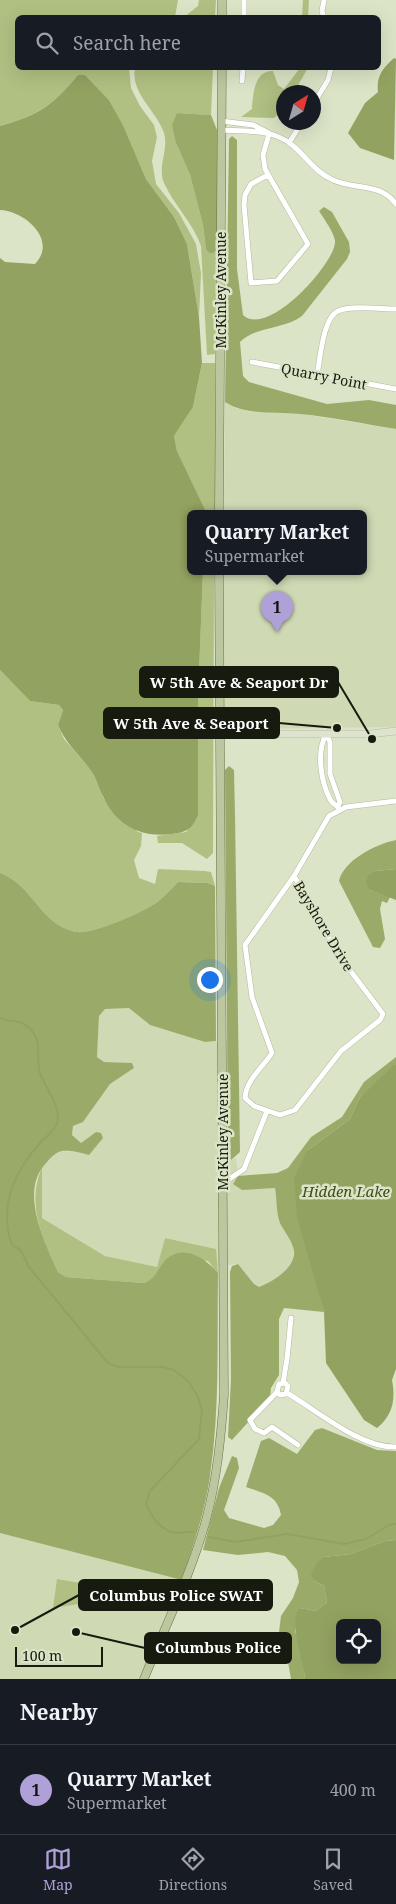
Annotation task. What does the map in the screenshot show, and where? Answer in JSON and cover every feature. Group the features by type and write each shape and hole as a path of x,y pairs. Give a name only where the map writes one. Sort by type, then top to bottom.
{"main road":[{"path":"222,0 222,15"},
{"name":"McKinley Avenue","path":"219,510 222,70"},
{"name":"McKinley Avenue","path":"144,1679 185,1582 206,1520 218,1458 224,1395 219,575"},
{"path":"219,734 396,732"}],"street":[{"path":"244,0 244,15"},
{"path":"323,15 324,0"},
{"path":"242,81 243,70"},
{"path":"321,92 331,70"},
{"path":"222,126 253,125 265,129 269,134"},
{"path":"222,126 269,134 289,143 323,175 336,182 375,188 390,197 396,204"},
{"path":"289,143 297,130"},
{"path":"268,175 251,184 245,195 251,283 277,281 308,244 268,175 263,155 269,134"},
{"path":"317,375 328,321 334,313 343,309 396,309"},
{"name":"Quarry Point","path":"252,362 396,389"},
{"path":"326,734 330,742 330,774 340,802 339,807"},
{"path":"222,1184 244,1169 267,1111 254,1106 245,1098 245,1090 272,1053 252,997 245,945 294,876 328,816 339,807 396,801"},
{"name":"Bayshore Drive","path":"267,1111 280,1115 295,1110 341,1051 380,1020 384,1014 340,958 294,876"},
{"path":"291,1318 288,1352 282,1383 277,1386 277,1392 250,1420 260,1432 272,1428 298,1445"},
{"path":"282,1383 288,1386 288,1393"},
{"path":"277,1392 282,1395 288,1393"},
{"path":"288,1393 366,1441 381,1446 396,1447"}],"shaded area":[{"path":"0,0 178,0 175,15 15,15 15,70 129,70 131,88 140,106 154,125 157,137 152,161 156,184 179,213 196,244 201,273 199,317 187,244 174,217 146,179 123,125 109,100 85,75 78,75 60,95 44,108 25,118 0,126"},
{"path":"199,0 216,0 215,15 187,15 198,6"},
{"path":"303,0 309,0 308,15 302,15"},
{"path":"135,70 213,70 211,115 177,113 176,143 190,175 203,225 206,250 211,254 217,251 215,354 207,355 201,246 164,183 162,170 165,146 164,133 161,125 140,94 136,86"},
{"path":"298,70 307,70 298,85 287,85"},
{"path":"273,71 278,85 276,85 276,116 274,118 241,117 252,109 258,79 267,72"},
{"path":"177,113 211,115 217,130 217,251 211,254 206,250 203,225 190,175 176,143 172,125"},
{"path":"232,136 237,140 237,269 243,315 254,320 268,316 284,307 313,280 325,264 333,251 335,241 331,230 319,211 324,207 332,212 349,242 350,252 347,259 302,316 287,324 254,333 240,342 243,376 249,382 327,404 369,400 396,405 396,429 312,415 252,411 225,402 229,139"},
{"path":"202,363 215,363 215,510 205,510 177,451 174,436 193,407"},
{"path":"225,402 235,408 252,412 300,414 396,429 396,727 239,729 229,726 224,718 222,704 223,575 367,575 367,510 224,510"},
{"path":"203,575 214,575 213,853 207,859 182,843 158,843 157,836 186,832 198,815 198,698"},
{"path":"0,670 30,701 59,705 63,710 58,725 64,739 94,773 104,799 138,832 142,833 141,846 134,860 139,878 155,884 158,869 205,871 211,872 215,886 208,883 178,882 161,899 143,910 103,927 77,932 55,923 23,888 9,877 0,873"},
{"path":"229,766 234,770 240,1152 231,1160 228,1154 225,770"},
{"path":"396,840 396,869 375,871 370,890 390,897 387,903 382,901 380,909 385,939 380,948 373,947 339,881 347,866 362,854 379,845"},
{"path":"0,873 9,877 23,888 55,923 77,932 103,927 143,910 161,899 178,882 208,883 215,886 216,1041 205,1042 150,1025 129,1008 105,1009 99,1016 97,1057 104,1062 132,1063 134,1068 110,1084 83,1122 73,1126 72,1135 81,1143 96,1132 101,1133 103,1138 89,1155 65,1151 55,1154 39,1174 35,1187 34,1202 41,1232 58,1272 66,1277 144,1283 155,1275 169,1257 183,1253 190,1253 202,1259 218,1273 217,1375 213,1451 205,1503 182,1580 0,1533"},
{"path":"129,1008 150,1025 205,1042 227,1041 228,1153 231,1160 236,1158 238,1176 233,1184 242,1190 275,1188 280,1221 294,1249 293,1261 282,1275 265,1285 259,1287 254,1284 238,1264 217,1266 216,1249 165,1238 157,1267 105,1256 42,1218 42,1167 54,1154 64,1151 89,1154 96,1132 81,1143 72,1135 73,1126 83,1122 110,1084 134,1068 132,1063 104,1062 97,1057 99,1016 105,1009"},
{"path":"396,1057 396,1065 360,1097 350,1119 307,1151 315,1277 324,1312 284,1308 279,1319 279,1375 271,1388 270,1398 232,1440 228,1437 231,1380 230,1272 232,1266 238,1264 254,1284 259,1287 284,1272 293,1260 294,1254 292,1244 280,1223 275,1188 242,1190 233,1184 238,1176 277,1173 288,1168 311,1137 342,1117 364,1082"},
{"path":"42,1167 42,1218 105,1256 157,1267 165,1238 216,1249 218,1273 208,1261 169,1257 152,1280 144,1283 66,1277 58,1272 46,1246 38,1221 36,1208 37,1181"},
{"path":"322,1428 377,1450 396,1451 396,1540 385,1541 351,1554 324,1557 314,1581 324,1586 327,1602 316,1611 300,1608 295,1631 303,1658 305,1679 291,1679 287,1656 279,1632 281,1616 293,1598 299,1582 297,1570 285,1556 268,1552 238,1555 203,1550 219,1488 232,1456 237,1458 239,1468 224,1510 229,1518 264,1528 273,1525 281,1515 277,1503 273,1499 264,1493 246,1487 261,1441 269,1438 297,1454 315,1430"},
{"path":"0,1533 182,1580 145,1679 0,1679"},
{"path":"57,1579 92,1585 92,1602 53,1608"}],"water":[{"path":"394,58 396,59 394,160 360,148 348,133 365,103 378,92 379,77"},
{"path":"78,75 85,75 109,100 123,125 146,179 174,217 187,244 199,317 202,363 193,407 174,436 177,451 205,510 187,510 187,575 203,575 198,698 198,815 194,824 188,829 172,834 161,835 140,832 131,828 115,815 108,806 92,772 61,732 58,725 63,710 59,705 30,701 0,670 0,258 5,262 35,264 41,255 43,246 36,228 28,221 19,215 0,210 0,126 35,113 52,102"},
{"path":"396,869 396,900 370,890 366,883 368,876 375,871"},
{"name":"Hidden Lake","path":"396,1065 396,1369 392,1380 392,1407 386,1418 377,1428 364,1420 326,1363 324,1312 297,1217 294,1178 307,1151 350,1119 360,1097"},
{"path":"396,1540 396,1679 305,1679 297,1642 296,1615 300,1608 316,1611 327,1602 324,1586 314,1581 311,1574 317,1563 324,1557 351,1554 385,1541"}],"waterway":[{"path":"0,1018 20,1022 33,1032 38,1043 40,1073 58,1113 56,1126 31,1153 12,1188 7,1213 7,1227 11,1242 20,1250 29,1267 108,1363 119,1367 162,1367 174,1370 189,1382 198,1397 202,1410 199,1439 150,1491 146,1503 154,1518 166,1530 177,1533 193,1532"},
{"path":"209,1537 235,1542 287,1534 344,1544 366,1539 389,1525 396,1524"}],"place":[{"name":"Quarry Market","path":"277,632"},
{"name":"W 5th Ave & Seaport","path":"337,728"},
{"name":"W 5th Ave & Seaport Dr","path":"372,739"},
{"name":"Columbus Police SWAT","path":"15,1630"},
{"name":"Columbus Police","path":"76,1632"}]}
